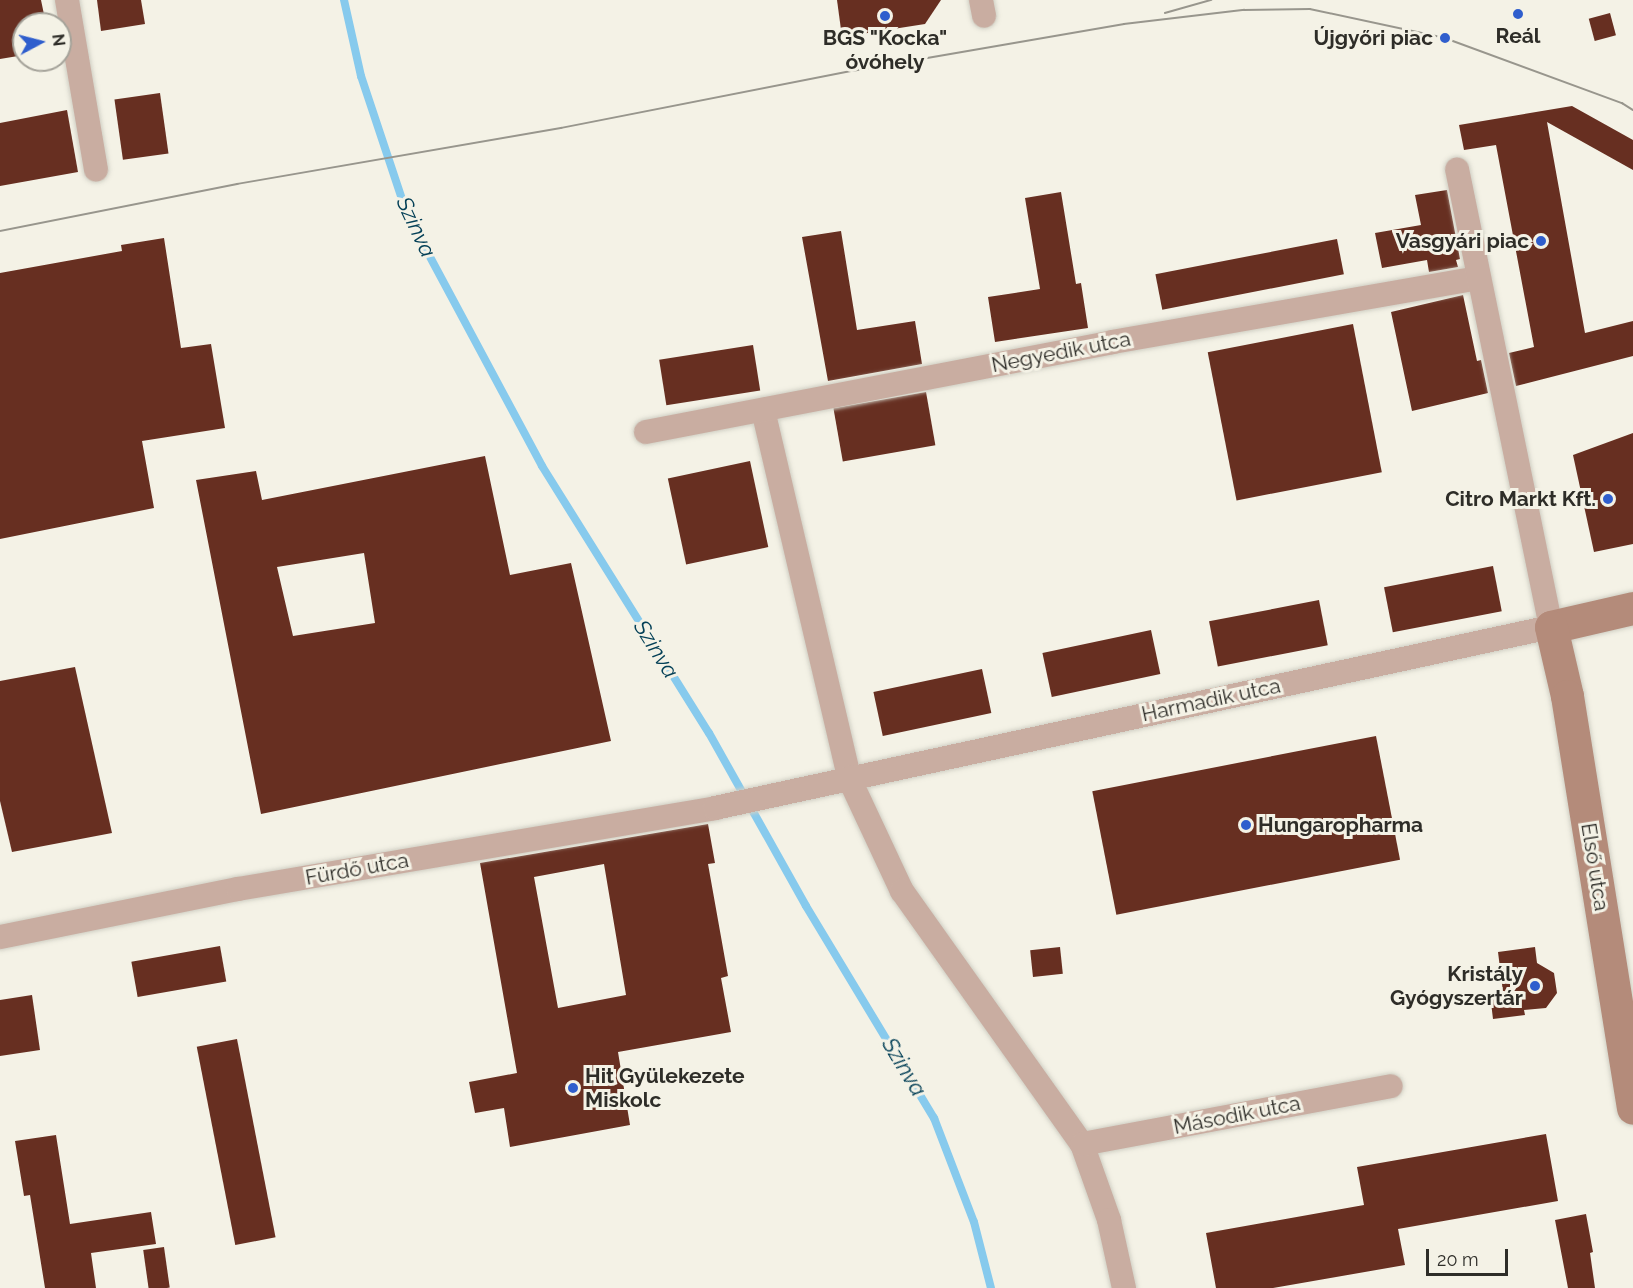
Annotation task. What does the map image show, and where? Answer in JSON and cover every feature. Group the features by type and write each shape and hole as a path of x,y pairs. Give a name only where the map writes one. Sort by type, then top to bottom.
{"street":[{"path":"68,0 96,170"},
{"path":"1457,170 1477,278 1551,627"},
{"name":"Negyedik utca","path":"646,432 1112,342 1477,278"},
{"path":"763,410 849,778 902,891 1082,1144 1109,1220 1124,1288"},
{"name":"Harmadik utca","path":"789,793 849,778 1633,608"},
{"name":"Első utca","path":"1551,627 1567,696 1633,1108"},
{"name":"Fürdő utca","path":"0,937 238,889 714,808 789,793"},
{"name":"Második utca","path":"1082,1144 1391,1086"}],"building":[{"path":"0,0 41,0 44,12 12,12 12,57 0,59"},
{"path":"97,0 141,0 145,24 101,31"},
{"name":"BGS \"Kocka\" óvóhely","path":"837,0 941,0 925,24 842,37"},
{"path":"1610,13 1616,35 1595,41 1589,19"},
{"path":"160,93 168,153 123,160 114,99"},
{"path":"1572,106 1633,140 1633,170 1547,122 1585,333 1633,321 1633,356 1516,386 1509,353 1534,347 1496,145 1464,150 1459,125"},
{"path":"67,110 78,172 0,186 0,123"},
{"path":"1447,190 1460,259 1456,260 1458,267 1429,272 1427,260 1382,268 1375,233 1421,225 1415,195"},
{"path":"1061,192 1076,284 1081,283 1088,328 995,342 988,297 1040,289 1025,198"},
{"path":"841,231 857,330 915,321 922,364 828,381 802,237"},
{"path":"164,238 181,348 211,344 225,428 142,441 154,508 0,539 0,273 122,251 121,245"},
{"path":"1337,239 1344,274 1162,310 1155,274"},
{"path":"1463,295 1477,361 1481,360 1488,393 1412,411 1391,312"},
{"path":"1353,324 1382,472 1237,500 1208,352"},
{"path":"753,345 760,390 666,405 659,360"},
{"path":"926,392 935,445 843,462 833,408"},
{"name":"Citro Markt Kft.","path":"1633,433 1633,544 1594,552 1573,455"},
{"path":"485,456 510,575 571,563 611,741 261,814 196,480 256,471 262,500","holes":["364,553 375,623 293,636 277,567"]},
{"path":"750,461 768,547 686,565 668,478"},
{"path":"1493,566 1502,611 1393,632 1384,587"},
{"path":"1319,600 1328,645 1218,667 1209,621"},
{"path":"1151,630 1160,674 1052,697 1042,653"},
{"path":"75,667 112,833 12,852 0,801 0,681"},
{"path":"982,669 991,713 883,736 873,692"},
{"name":"Hungaropharma","path":"1376,736 1400,860 1116,915 1092,791"},
{"path":"708,824 715,863 708,864 728,976 721,978 731,1032 618,1052 630,1125 510,1147 504,1108 475,1113 469,1082 517,1073 480,863","holes":["604,864 626,995 558,1008 534,877"]},
{"path":"220,946 226,981 138,997 131,962"},
{"path":"1060,947 1063,974 1033,977 1030,950"},
{"path":"1535,947 1537,963 1554,973 1557,993 1546,1008 1524,1010 1525,1015 1493,1019 1490,994 1503,992 1498,952"},
{"path":"32,995 40,1050 0,1056 0,1000"},
{"path":"237,1039 276,1237 235,1245 197,1047"},
{"path":"1546,1134 1558,1201 1398,1229 1405,1265 1273,1288 1216,1288 1206,1233 1364,1205 1357,1167"},
{"path":"56,1135 70,1224 151,1212 156,1244 91,1253 96,1288 45,1288 30,1195 24,1196 15,1141"},
{"path":"1586,1214 1593,1252 1590,1253 1595,1288 1568,1288 1555,1220"},
{"path":"164,1247 170,1288 149,1288 143,1250"}],"waterway":[{"name":"Szinva","path":"344,0 361,76 407,214 542,466 709,733 806,906 934,1118 974,1222 991,1288"}],"tram line":[{"path":"1165,13 1211,0"},
{"path":"0,231 237,184 561,128 852,71 1124,24 1244,10 1310,9 1445,38 1622,103 1633,110"}],"place":[{"name":"Reál","path":"1518,14"},
{"name":"BGS \"Kocka\" óvóhely","path":"885,16"},
{"name":"Újgyőri piac","path":"1445,38"},
{"name":"Vasgyári piac","path":"1541,241"},
{"name":"Citro Markt Kft.","path":"1608,499"},
{"name":"Hungaropharma","path":"1246,825"},
{"name":"Kristály Gyógyszertár","path":"1535,986"},
{"name":"Hit Gyülekezete Miskolc","path":"573,1088"}]}
